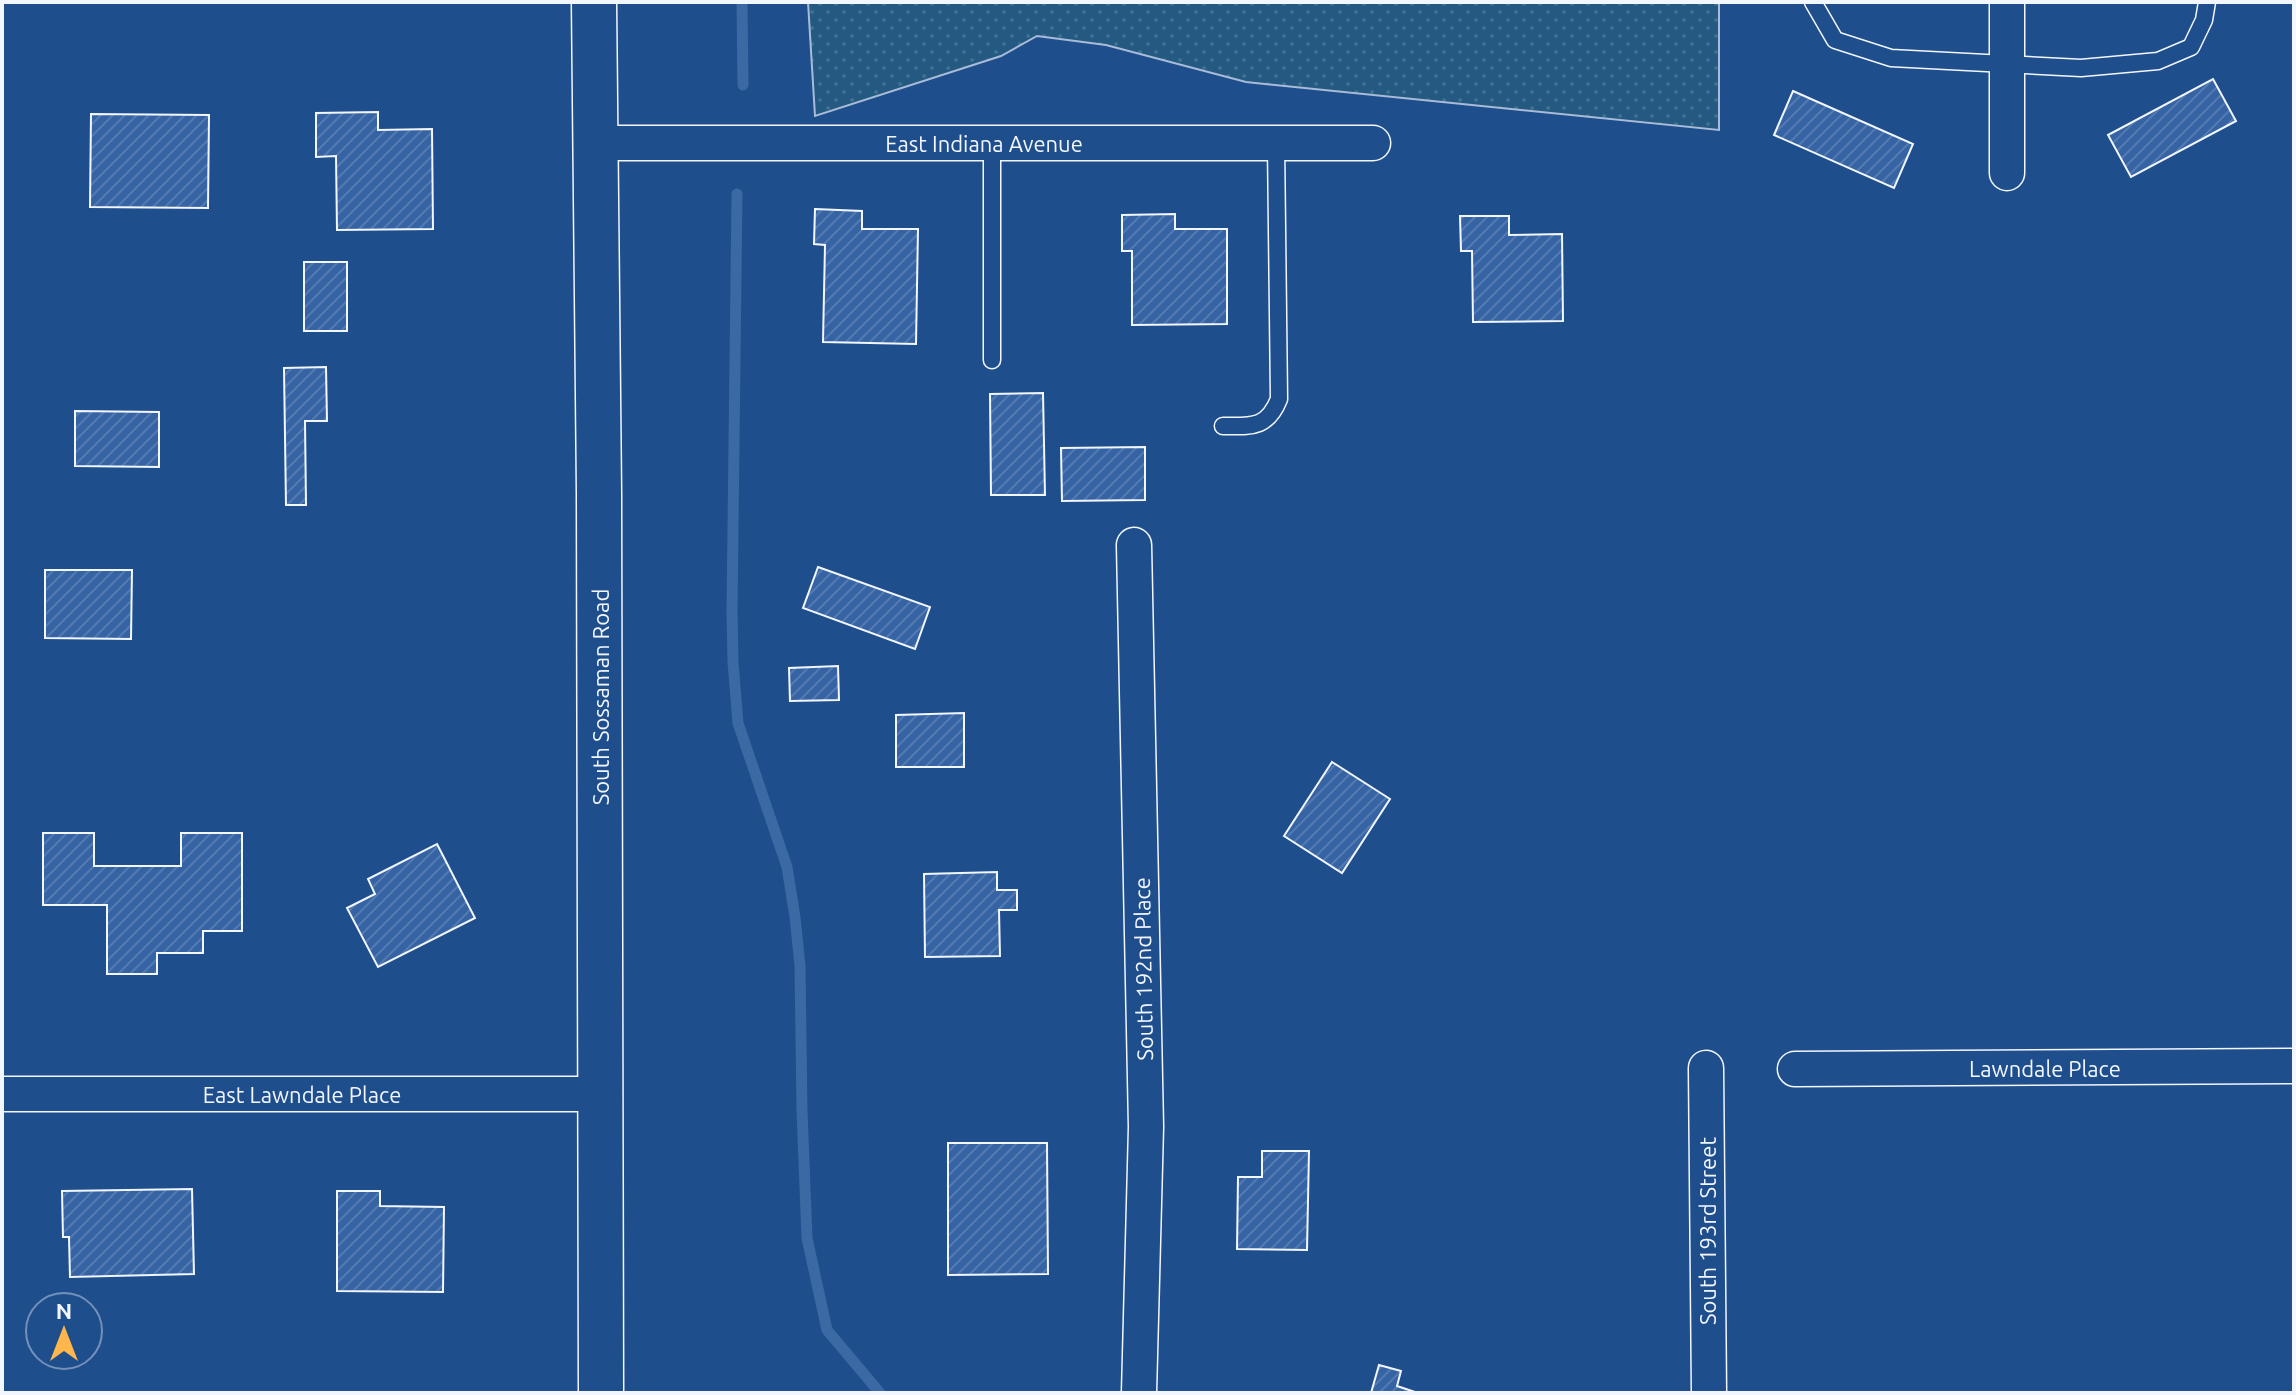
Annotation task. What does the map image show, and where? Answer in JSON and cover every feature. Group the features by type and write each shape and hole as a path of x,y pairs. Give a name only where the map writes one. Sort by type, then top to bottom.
{"main road":[{"name":"South Sossaman Road","path":"594,2 601,1393"}],"street":[{"path":"2007,2 2007,173"},
{"name":"East Indiana Avenue","path":"595,143 1373,143"},
{"name":"South 192nd Place","path":"1134,545 1146,1127 1139,1393"},
{"name":"Lawndale Place","path":"1795,1069 2294,1066"},
{"name":"South 193rd Street","path":"1706,1068 1709,1393"},
{"name":"East Lawndale Place","path":"2,1094 601,1094"}],"lane":[{"path":"1813,2 1835,40 1891,58 2081,68 2158,61 2191,47 2204,20 2207,2"},
{"path":"992,143 992,360"},
{"path":"1223,426 1255,426 1273,414 1279,399 1276,143"}],"shaded area":[{"path":"808,2 1719,2 1719,130 1246,82 1106,45 1037,36 1001,56 815,116"}],"building":[{"path":"2213,79 2236,121 2131,177 2108,135"},
{"path":"1793,91 1913,144 1894,188 1774,135"},
{"path":"378,112 378,130 432,129 433,229 337,230 336,156 316,157 316,113"},
{"path":"91,114 209,115 208,208 90,207"},
{"path":"815,209 862,211 862,229 918,229 916,344 823,342 825,245 814,244"},
{"path":"1175,214 1175,229 1227,229 1227,324 1132,325 1132,251 1122,251 1122,215"},
{"path":"1460,216 1509,216 1509,235 1562,234 1563,321 1473,322 1472,251 1461,251"},
{"path":"304,262 347,262 347,331 304,331"},
{"path":"326,367 327,421 305,421 306,505 286,505 284,368"},
{"path":"1043,393 1045,495 991,495 990,394"},
{"path":"75,411 159,412 159,467 75,466"},
{"path":"1145,447 1145,500 1062,501 1061,448"},
{"path":"818,567 930,607 915,649 803,608"},
{"path":"45,570 132,570 131,639 45,638"},
{"path":"838,666 839,700 790,701 789,668"},
{"path":"964,713 964,767 896,767 896,715"},
{"path":"1332,762 1390,799 1342,873 1284,836"},
{"path":"43,833 94,833 94,866 181,866 181,833 242,833 242,931 203,931 203,953 157,953 157,974 107,974 107,905 43,905"},
{"path":"437,844 475,918 378,967 347,908 375,894 368,879"},
{"path":"997,872 997,890 1017,890 1017,910 999,910 1000,956 925,957 924,874"},
{"path":"948,1143 1047,1143 1048,1274 948,1275"},
{"path":"1262,1151 1309,1151 1307,1250 1237,1249 1238,1177 1262,1177"},
{"path":"192,1189 194,1274 70,1277 69,1237 63,1237 62,1191"},
{"path":"337,1191 380,1191 380,1206 444,1207 443,1292 337,1291"},
{"path":"1379,1365 1401,1371 1397,1386 1418,1393 1371,1393"}],"waterway":[{"path":"742,2 743,85"},
{"path":"737,194 732,611 738,723 787,867 795,917 800,966 807,1238 827,1330 880,1393"}]}
